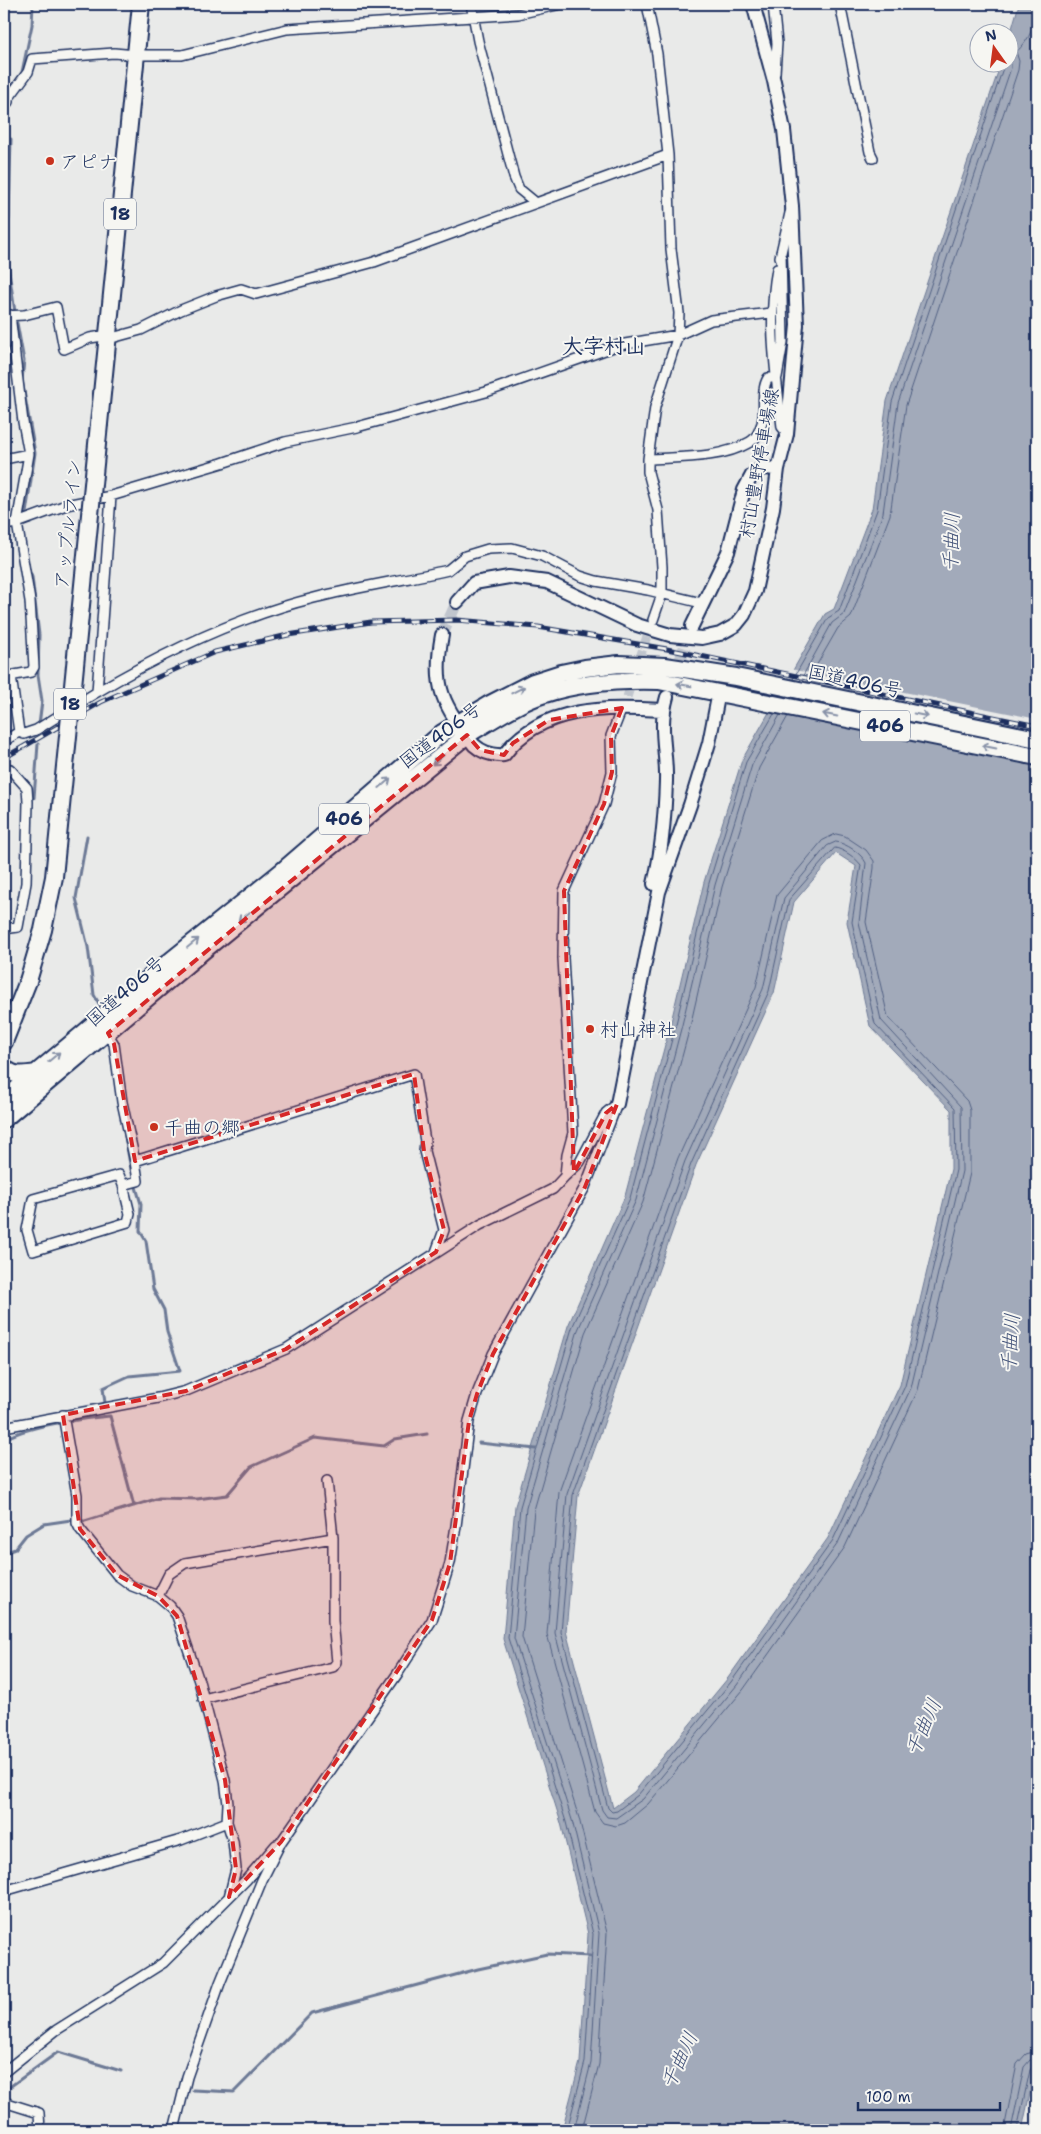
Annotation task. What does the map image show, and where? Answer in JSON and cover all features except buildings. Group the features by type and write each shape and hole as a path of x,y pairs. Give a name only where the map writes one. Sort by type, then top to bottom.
{"highway":[{"name":"アップルライン","path":"4,1042 28,981 44,930 54,877 141,4"},
{"name":"国道406号","path":"4,1100 36,1073 103,1027 294,875 462,730 488,705 534,682 561,673 586,668 619,664 665,666 736,677 1037,739"},
{"name":"国道406号","path":"462,730 546,694 585,685 625,680 659,681 1037,757"},
{"name":"国道406号","path":"4,1120 103,1027"},
{"path":"4,1066 12,1073 20,1075 36,1073"}],"street":[{"path":"471,4 475,17 478,41 514,177 519,190 536,203"},
{"path":"8,102 8,99 28,72 32,58 114,53 182,55 287,29 518,14 561,4"},
{"path":"647,4 656,54 668,155 671,249 680,314 678,335 655,407 648,459 648,472 658,510 662,594 652,620"},
{"name":"村山豊野停車場線","path":"457,602 474,583 510,577 547,582 637,625 670,634 702,638 720,634 736,625 744,615 755,591 773,508 778,468 787,434 797,325 792,206 784,130 774,81 753,4"},
{"path":"773,4 777,43 774,81"},
{"path":"840,4 870,152 873,158"},
{"path":"19,732 7,676 31,672 34,667 30,600 17,523 29,454 7,316 24,315 56,307 64,349 90,338 108,338 141,330 181,310 216,296 241,289 256,294 374,262 668,155"},
{"path":"787,434 782,426 772,340 772,313 780,252 792,206"},
{"path":"777,377 783,342 780,252"},
{"path":"4,525 17,523 66,505 111,496 285,442 357,427 486,392 619,344 678,335 712,320 772,313"},
{"path":"648,459 710,454 730,450 751,442 758,435 765,413 764,389 766,382 768,378 777,377"},
{"path":"4,459 29,454"},
{"path":"692,626 728,552 741,498 748,482 752,475 762,468 778,468"},
{"path":"97,692 111,496"},
{"path":"4,741 19,732 24,734 36,730 97,692 181,646 249,618 313,598 448,570 465,556 488,549 512,548 542,556 580,576 596,581 702,603"},
{"path":"442,635 438,655 439,684 445,705 462,730 480,750 495,756 504,755 513,743 529,730 566,714 625,703 663,710"},
{"path":"174,2130 187,2077 220,1983 262,1880 280,1842 398,1673 432,1620 450,1563 469,1421 477,1394 494,1354 585,1187 617,1104 658,892 690,805 726,693"},
{"path":"658,892 653,886 659,864 666,780 662,734 663,710 667,697"},
{"path":"565,1176 566,1155 574,1133 563,958 564,891 604,804 612,772 611,736 625,703"},
{"path":"4,772 10,769 27,788 28,802 26,884 18,928 4,929"},
{"path":"103,1027 114,1044 122,1102 138,1181 123,1186"},
{"path":"135,1161 414,1074 425,1141 424,1151 444,1230 436,1252"},
{"path":"4,1427 186,1391 286,1348 480,1225 553,1189 580,1162 606,1113 617,1104"},
{"path":"119,1175 123,1186 130,1214 128,1222 33,1251 27,1230 33,1199 119,1175"},
{"path":"63,1415 77,1495 77,1518 80,1529 118,1576 132,1586 158,1596 170,1606 177,1616 203,1699 225,1780 228,1804 227,1822 234,1841 236,1870 229,1897"},
{"path":"203,1699 333,1667 337,1662 333,1621 333,1538 327,1481"},
{"path":"158,1596 169,1574 185,1563 333,1538"},
{"path":"4,1891 182,1840 227,1822"},
{"path":"4,2072 50,2035 163,1963 246,1880 272,1847 280,1842"},
{"path":"4,2102 39,2114 40,2130"}],"highlighted area":[{"path":"622,708 611,736 612,772 604,804 564,891 574,1173 606,1113 617,1104 585,1187 493,1354 477,1394 469,1421 450,1563 432,1620 281,1842 229,1897 236,1869 225,1780 177,1616 158,1596 117,1575 80,1529 63,1415 186,1391 286,1349 436,1252 444,1230 424,1151 414,1074 135,1161 114,1044 108,1033 467,735 480,750 504,755 513,743 549,720"}],"water":[{"name":"千曲川","path":"1019,4 1037,4 1037,2060 1022,2130 562,2130 580,2062 588,1934 561,1823 503,1639 515,1506 568,1326 625,1196 671,1022 704,882 742,760 825,614 834,609 872,509 887,401 998,72 1018,72 1018,22 1014,22","holes":["836,853 856,866 847,922 870,1026 951,1110 951,1169 900,1385 828,1538 728,1678 634,1792 613,1808 566,1631 578,1496 696,1165 774,993 794,902"]}],"pier":[{"path":"790,669 1037,719 1037,767 766,712"}],"waterway":[{"path":"4,98 22,72 32,25 33,4"},
{"path":"11,139 9,217 5,244 15,312"},
{"path":"17,323 24,361 22,380 35,453 26,513"},
{"path":"28,568 32,577 39,635 38,675 42,701 39,725"},
{"path":"34,798 38,744"},
{"path":"87,836 76,898 88,947 94,995 101,1007"},
{"path":"125,1136 131,1170"},
{"path":"105,1403 103,1388 129,1376 180,1371 167,1332 164,1310 153,1289 146,1241 140,1231 141,1204 136,1187"},
{"path":"4,1440 13,1435 39,1427 110,1416 134,1506"},
{"path":"4,1553 15,1549 26,1535 44,1524 71,1520 85,1521 159,1498 197,1499 227,1495 251,1467 315,1438 384,1446 395,1439 427,1434"},
{"path":"479,1443 536,1449"},
{"path":"193,2090 234,2092 312,2013 478,1969 547,1954 590,1956"},
{"path":"4,2091 58,2052 121,2071"}],"tunnel":[{"path":"442,635 457,602"},
{"path":"627,697 651,624"},
{"path":"675,676 691,629"}],"railway":[{"path":"4,758 101,702 215,652 288,635 371,622 457,620 538,627 667,649 1037,726"}],"place":[{"name":"アピナ","path":"50,161"},
{"name":"村山神社","path":"590,1029"},
{"name":"千曲の郷","path":"154,1127"}],"district":[{"name":"大字村山","path":"604,346"}]}
